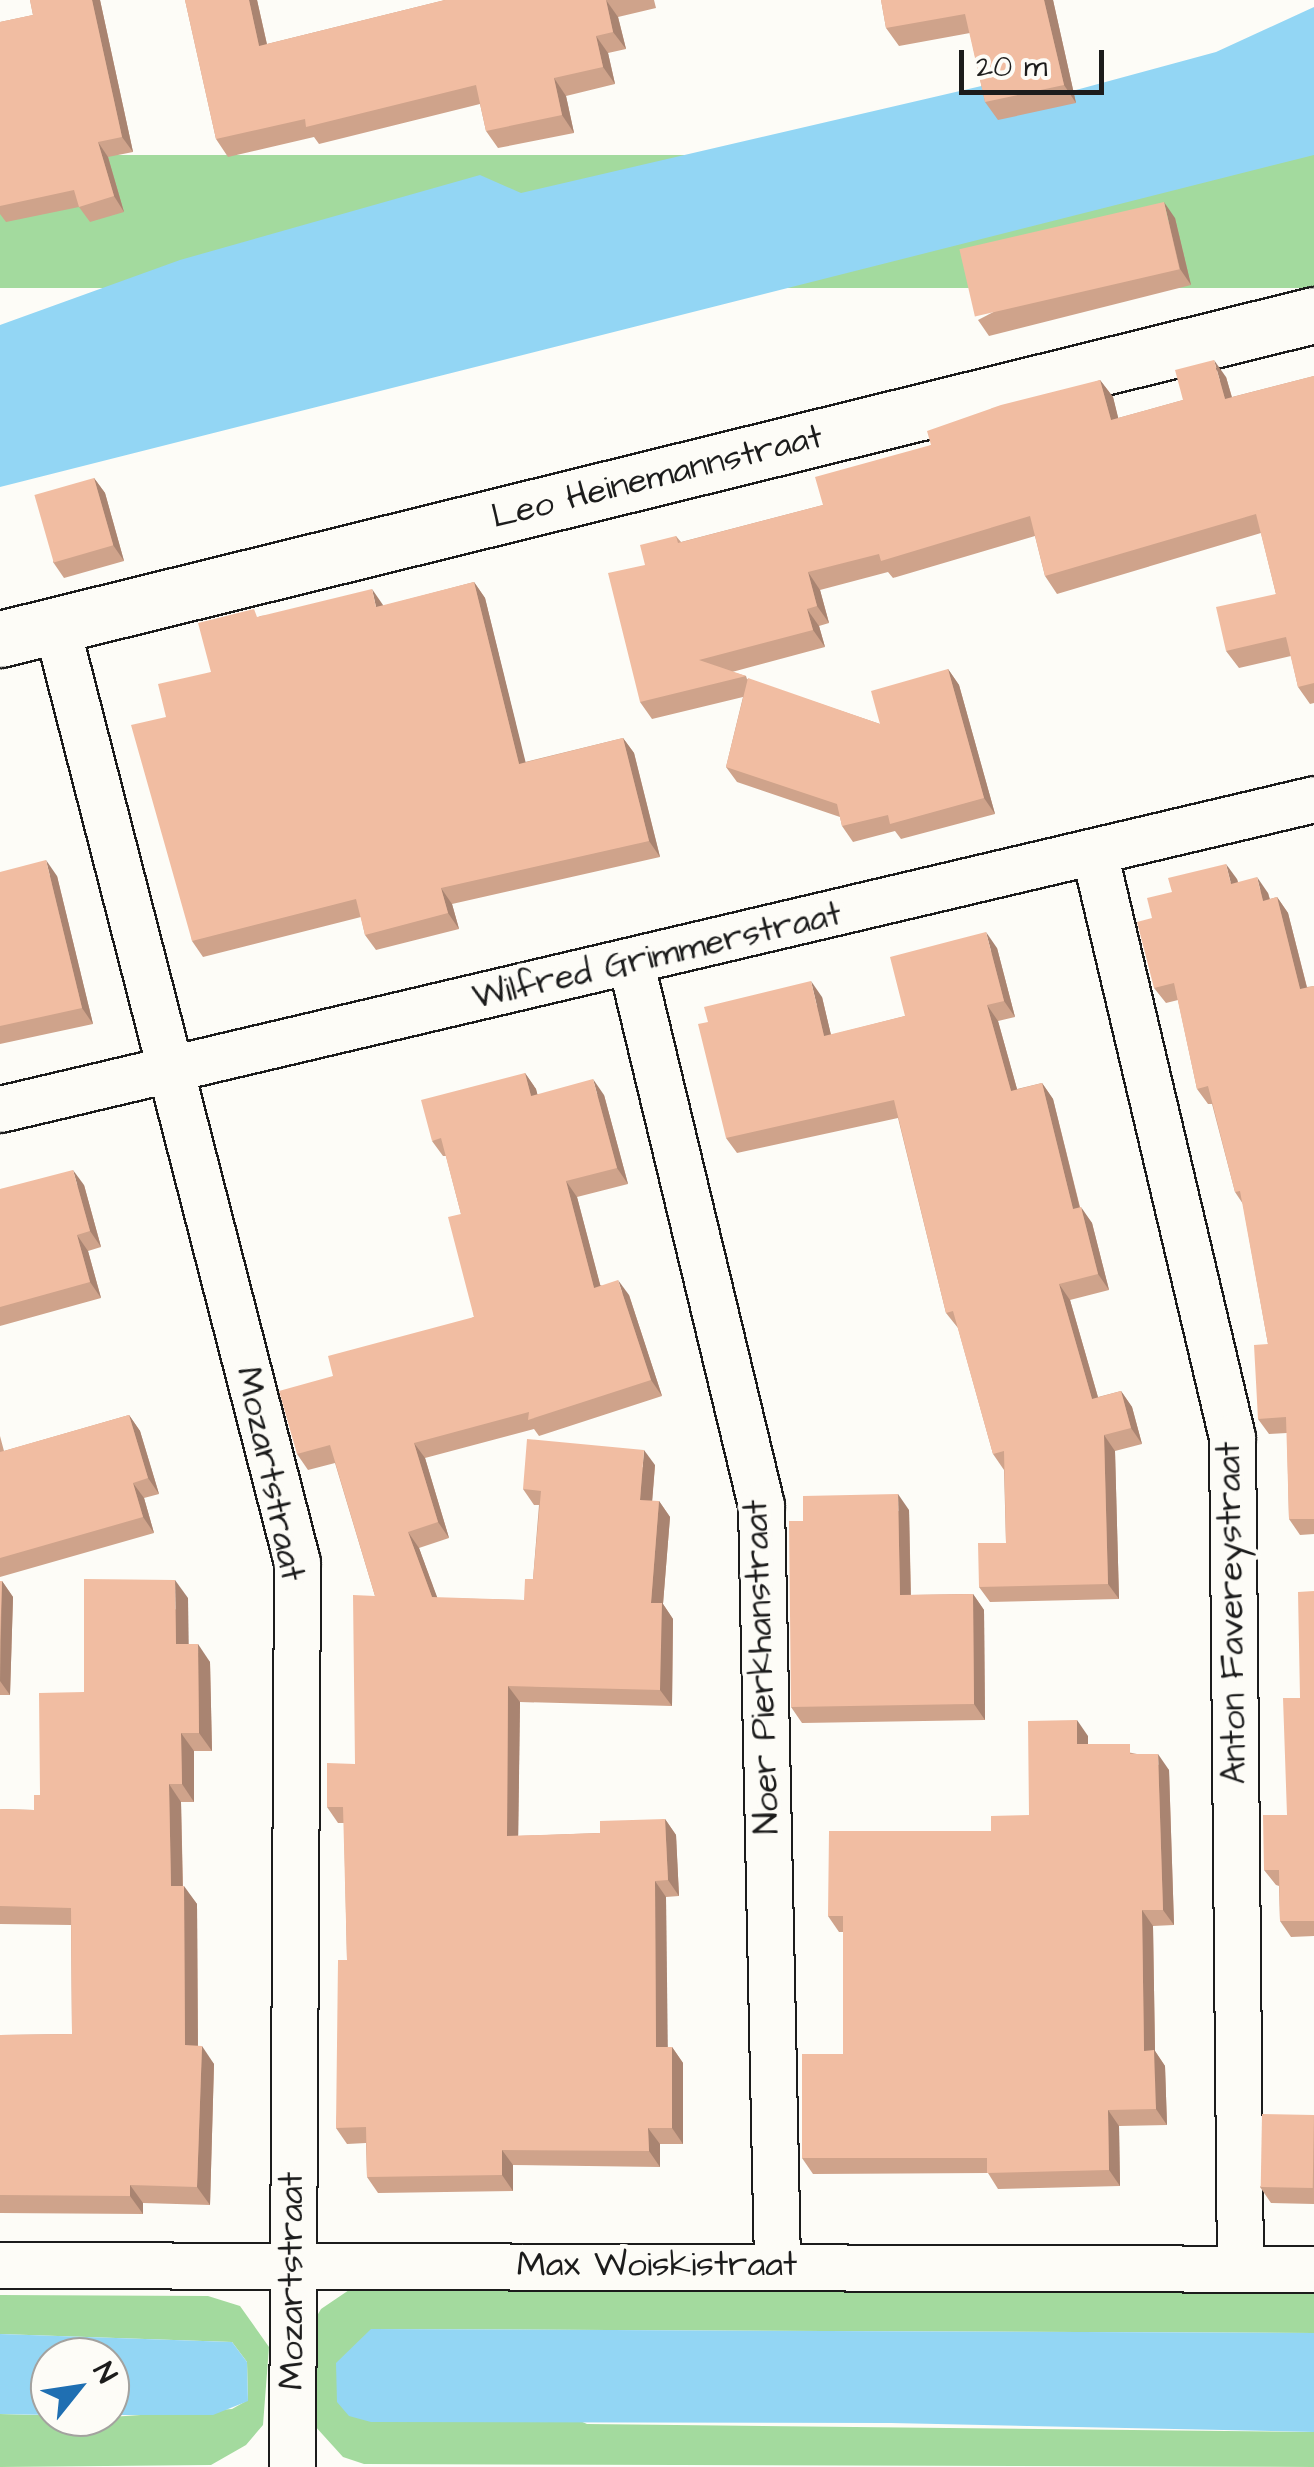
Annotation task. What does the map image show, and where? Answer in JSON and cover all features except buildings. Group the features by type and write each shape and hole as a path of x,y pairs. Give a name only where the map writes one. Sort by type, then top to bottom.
{"street":[{"name":"Leo Heinemannstraat","path":"0,639 1314,315"},
{"name":"Mozartstraat","path":"56,625 297,1562 292,2467"},
{"name":"Wilfred Grimmerstraat","path":"0,1109 172,1065 631,964 1314,799"},
{"name":"Anton Favereystraat","path":"1094,852 1232,1437 1240,2270"},
{"name":"Noer Pierkhanstraat","path":"631,964 761,1504 777,2264"},
{"name":"Max Woiskistraat","path":"0,2266 777,2264 1314,2269"}],"green space":[{"path":"0,155 1314,155 1314,288 0,288"},
{"path":"883,2284 1314,2292 1314,2333 371,2329 587,2424 1314,2432 1314,2467 364,2464 343,2457 314,2425 311,2326 321,2309 352,2288"},
{"path":"0,2295 208,2296 240,2306 269,2347 263,2425 246,2445 211,2465 0,2467 0,2414 30,2415 30,2437 130,2437 130,2416 232,2409 248,2400 247,2362 232,2342 0,2334"}],"water":[{"path":"1314,7 1314,155 0,487 0,325 180,260 480,175 521,193 990,84 1017,106 1216,52"},
{"path":"371,2329 1314,2333 1314,2432 891,2423 371,2422 349,2416 337,2402 336,2363"},
{"path":"0,2334 87,2337 30,2337 30,2415 0,2414"},
{"path":"130,2338 232,2342 247,2362 248,2401 213,2415 130,2415"}]}
